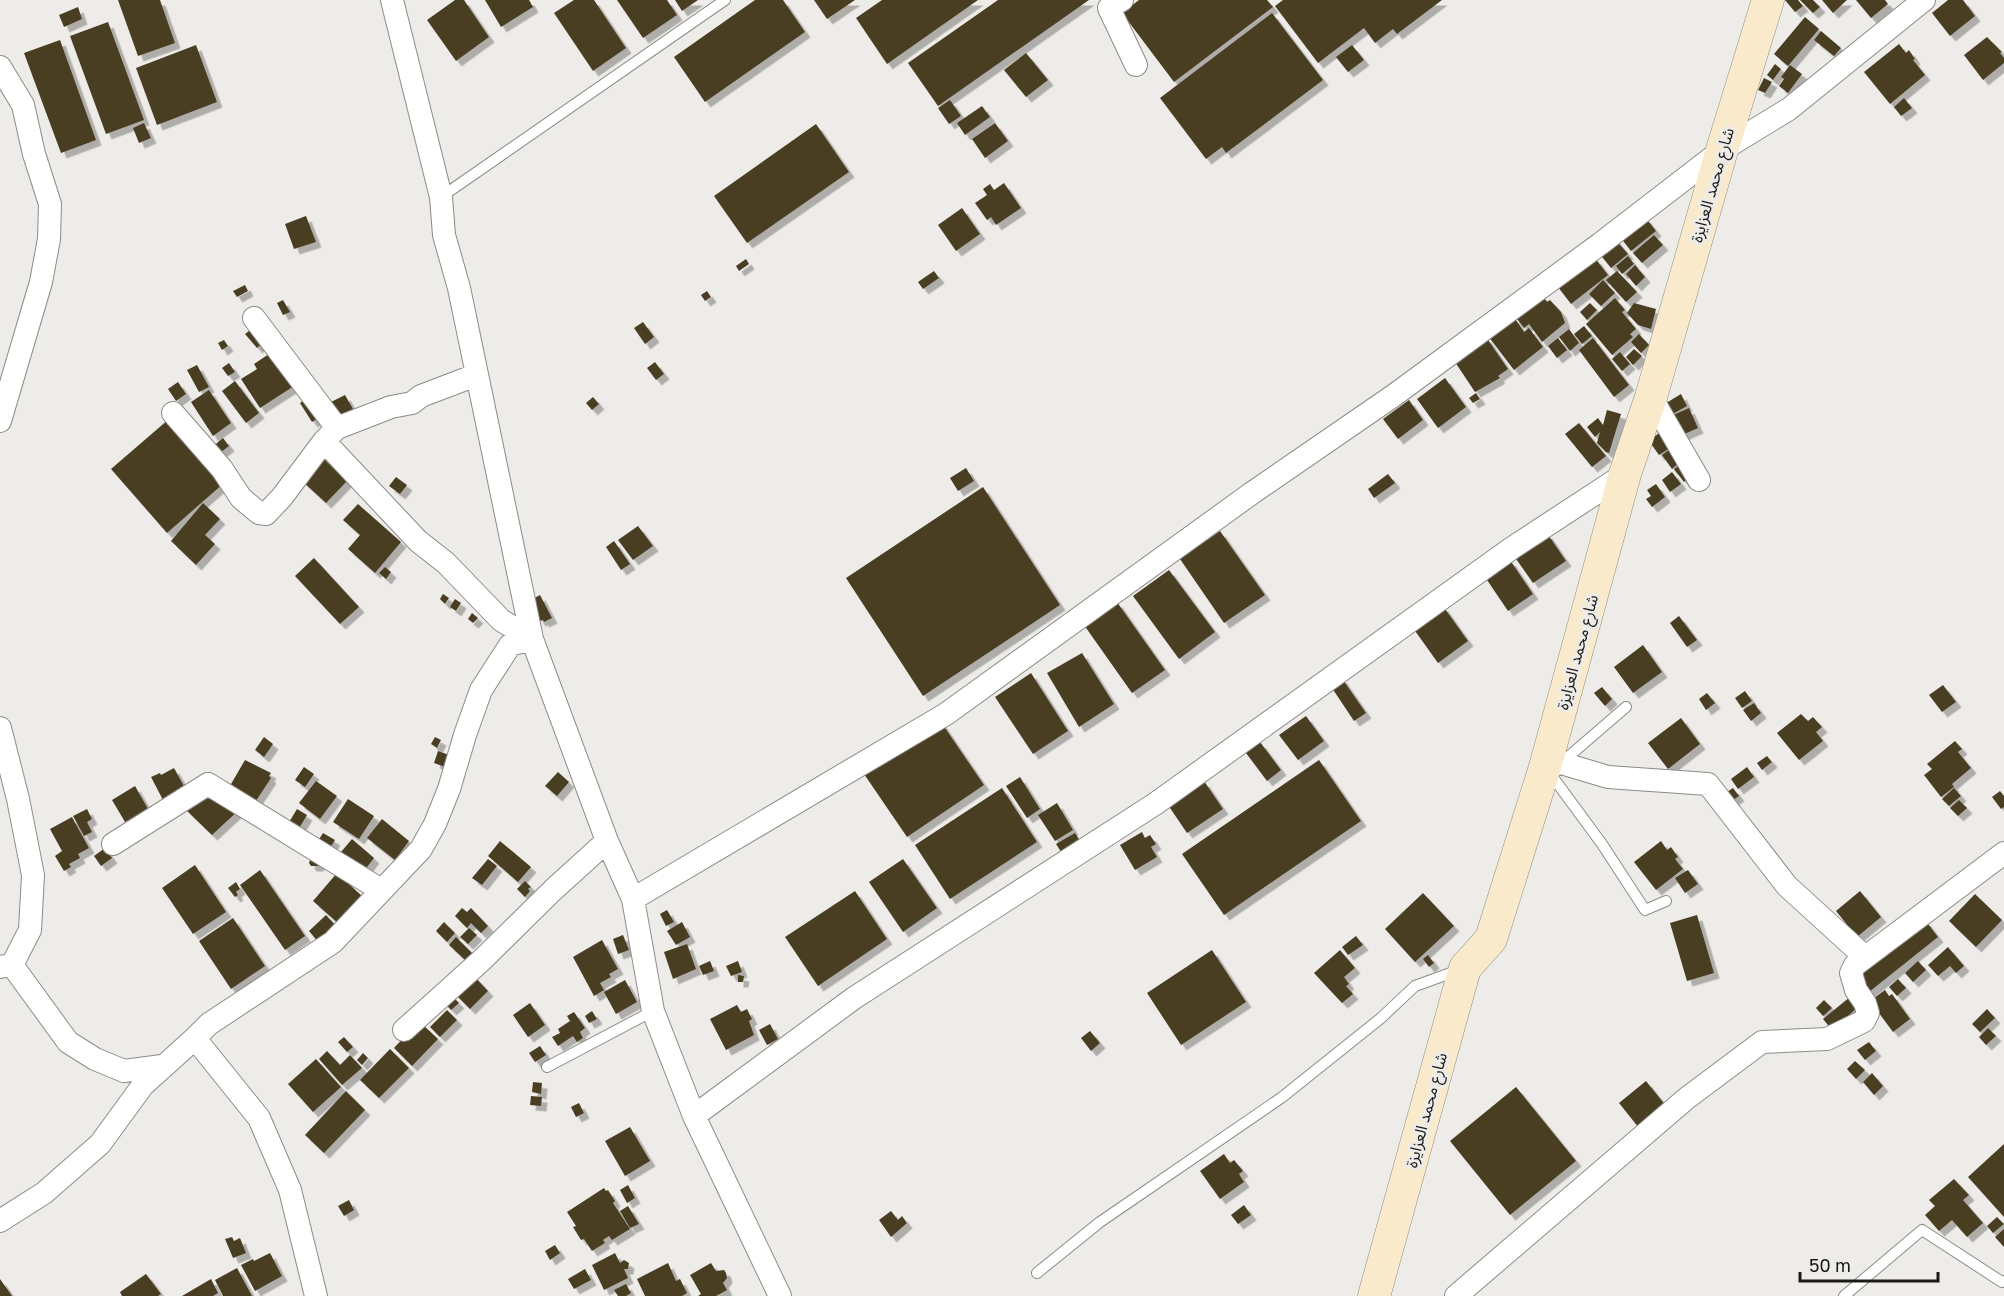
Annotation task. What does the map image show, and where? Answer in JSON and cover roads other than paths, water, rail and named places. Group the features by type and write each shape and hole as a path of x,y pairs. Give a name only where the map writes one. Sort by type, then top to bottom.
{"main road":[{"name":"شارع محمد العزايزة","path":"1374,1296 1465,968 1491,939 1553,765 1625,474 1651,397 1768,0"}],"street":[{"path":"392,0 441,197 444,235 459,288 532,639 607,842 633,899 653,1011 694,1116 773,1293"},
{"path":"1122,0 1109,8 1136,65"},
{"path":"633,899 946,714 1252,493 1393,396 1600,244 1722,150 1789,109 1923,0"},
{"path":"0,67 23,105 34,154 50,204 49,239 41,282 0,421"},
{"path":"254,318 330,435 418,541 446,563 501,620 532,639"},
{"path":"173,413 222,469 241,498 259,513 266,514 330,435 391,407 412,403 421,396 476,375"},
{"path":"1651,397 1699,480"},
{"path":"694,1116 855,998 1155,804 1512,548 1625,474"},
{"path":"0,1221 44,1193 100,1144 143,1085 209,1024 333,942 421,849 435,824 449,789 480,690 510,645 532,639"},
{"path":"0,729 18,799 33,875 30,930 6,966 68,1042 95,1059 124,1071 162,1066"},
{"path":"1553,765 1608,777 1708,784 1787,886 1865,957"},
{"path":"113,844 208,784 381,890"},
{"path":"404,1030 607,842"},
{"path":"1456,1296 1687,1098 1762,1042 1827,1039 1864,1021 1868,1013 1865,1003 1856,990 1851,973 1855,965 2004,853"},
{"path":"193,1040 201,1046 259,1118 290,1190 316,1296"}],"lane":[{"path":"441,197 725,0"},
{"path":"1626,707 1553,765 1646,910 1666,901"},
{"path":"1037,1273 1100,1222 1281,1098 1381,1018 1415,986 1465,968"},
{"path":"547,1067 653,1011"},
{"path":"1844,1296 1922,1230 2002,1282 2004,1281"}]}
